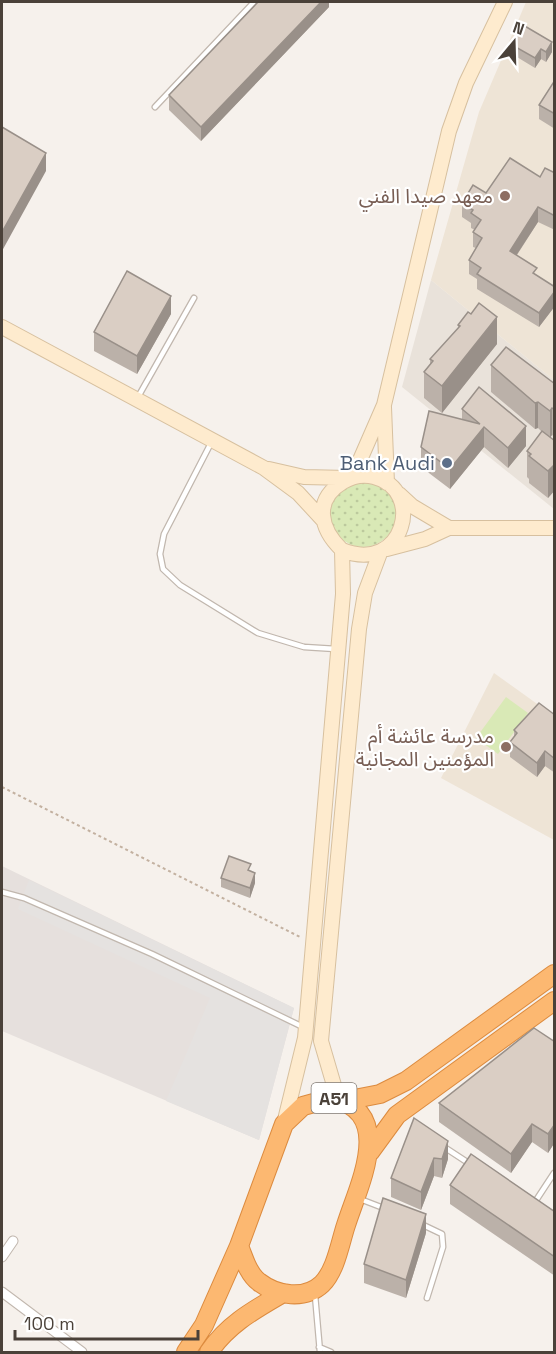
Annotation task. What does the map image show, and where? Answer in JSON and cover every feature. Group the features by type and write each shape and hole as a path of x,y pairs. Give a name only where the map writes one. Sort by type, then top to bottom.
{"highway":[{"name":"A51","path":"186,1353 204,1324 239,1246 284,1124 303,1106 319,1100 341,1100 380,1094 406,1081 555,974"},
{"name":"A51","path":"315,1290 330,1274 370,1152 402,1118 555,1001"},
{"name":"A51","path":"341,1100 356,1107 365,1121 370,1152"},
{"path":"239,1246 248,1268 258,1282 283,1293 299,1296 315,1290"},
{"path":"209,1353 221,1335 244,1315 283,1293"}],"main road":[{"path":"323,520 325,502 334,487 352,477 384,405 444,149 466,84 505,2"},
{"path":"2,327 264,468 298,493 323,520 329,537 342,550 367,556 425,539 448,528 555,528"},
{"path":"341,1100 321,1041 359,629 365,593 383,551 398,537 404,521 402,504 391,486 384,405"},
{"path":"264,468 304,477 365,475 391,486 412,506 448,528"},
{"path":"284,1124 296,1082 306,1028 343,594 342,550"}],"street":[{"path":"2,1257 13,1241"},
{"path":"2,1292 82,1353"}],"lane":[{"path":"154,107 254,2"},
{"path":"136,399 194,298"},
{"path":"213,440 164,534 160,554 163,568 180,585 258,633 304,646 338,650"},
{"path":"2,892 24,898 152,954 306,1028"},
{"path":"436,1141 474,1167"},
{"path":"522,1200 532,1206 555,1173"},
{"path":"355,1197 395,1213"},
{"path":"412,1221 442,1234 443,1247 427,1298"},
{"path":"315,1290 320,1350 331,1353"}],"path":[{"path":"2,787 313,944"}],"shaded area":[{"name":"معهد صيدا الفني","path":"526,2 554,2 554,380 431,280 479,112"},
{"path":"431,280 554,380 554,509 402,387"},
{"name":"مدرسة عائشة أم المؤمنين المجانية","path":"494,673 554,716 554,840 441,778"},
{"path":"2,866 294,1008 259,1140 2,1031"},
{"path":"29,880 294,1008 259,1140 166,1101 210,998 18,909"}],"green space":[{"path":"363,481 376,484 386,491 393,501 396,514 393,527 386,537 376,544 363,547 350,544 340,537 333,527 330,514 333,501 340,491 350,484"},
{"path":"506,697 528,713 498,754 476,738"}],"building":[{"path":"258,2 321,2 201,127 169,95"},
{"path":"523,25 552,42 546,52 541,49 535,58 512,45"},
{"path":"555,80 555,114 539,105"},
{"path":"2,127 46,153 2,232"},
{"path":"510,158 540,177 545,168 555,173 555,216 538,207 510,251 537,268 533,273 555,287 555,291 539,313 477,274 481,268 469,260 482,238 473,232 481,220 471,213 473,210 462,203 473,185 486,193"},
{"path":"127,271 171,296 137,356 94,332"},
{"path":"479,303 497,317 442,386 424,372 433,361 430,359 460,326 458,325 468,312 471,314"},
{"path":"506,347 555,384 555,410 552,408 550,411 538,402 535,403 491,365"},
{"path":"479,387 526,426 508,448 484,427 450,469 421,447 429,411 480,424 462,409"},
{"path":"542,431 555,441 555,464 548,471 529,456 531,454 527,451"},
{"path":"539,703 555,715 555,759 545,751 537,763 510,742 517,733 514,730"},
{"path":"229,856 251,864 248,870 255,873 250,888 221,878"},
{"path":"534,1028 555,1042 555,1124 548,1134 532,1124 511,1154 439,1103"},
{"path":"414,1118 448,1141 442,1159 434,1158 421,1192 391,1178"},
{"path":"471,1154 555,1212 555,1257 450,1185"},
{"path":"383,1198 426,1214 406,1280 364,1264"}],"place":[{"name":"معهد صيدا الفني","path":"505,196"},
{"name":"Bank Audi","path":"447,463"},
{"name":"مدرسة عائشة أم المؤمنين المجانية","path":"506,747"}]}
